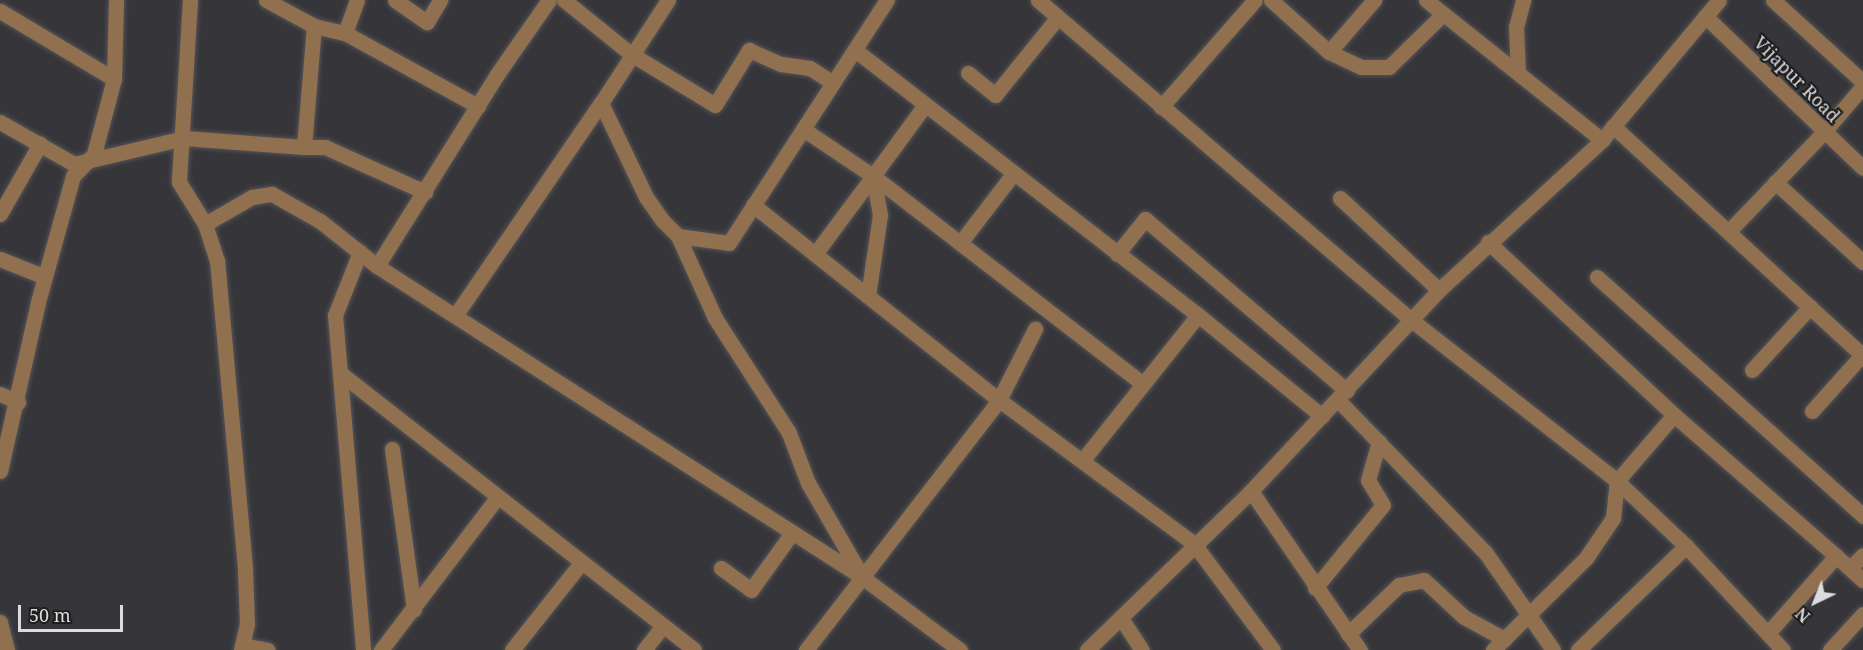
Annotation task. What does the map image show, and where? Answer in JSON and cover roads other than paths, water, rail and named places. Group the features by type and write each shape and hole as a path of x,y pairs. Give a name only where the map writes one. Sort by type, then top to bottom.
{"street":[{"path":"0,471 18,402 45,277 74,176 94,154 114,80 116,0"},
{"path":"190,0 184,138 179,182 205,224 217,260 245,570 247,624 241,647 268,650"},
{"path":"266,0 314,26 345,33 478,106"},
{"path":"345,33 357,0"},
{"path":"394,0 427,21 440,0"},
{"path":"377,266 478,106 549,0"},
{"path":"564,0 631,54 715,105 749,50 782,64 810,68 833,83"},
{"path":"457,313 601,103 668,0"},
{"path":"678,236 729,243 887,0"},
{"path":"1038,0 1410,319 1617,481 1686,546 1783,650"},
{"path":"1161,107 1242,8 1255,0"},
{"path":"1271,0 1329,52 1361,67 1389,67 1443,14"},
{"path":"1329,52 1374,0"},
{"path":"1426,0 1602,140"},
{"path":"1518,73 1516,27 1523,0"},
{"path":"1087,650 1251,491 1439,290 1488,242 1602,140 1719,0"},
{"path":"1729,231 1823,133 1863,84 1773,0"},
{"path":"0,11 114,80"},
{"name":"Vijapur Road","path":"1705,16 1823,133 1863,168"},
{"path":"968,73 995,95 1058,17"},
{"path":"304,147 314,26"},
{"path":"855,50 1198,315 1322,416"},
{"path":"601,103 646,197 678,236 715,318 789,432 808,483 862,576"},
{"path":"815,254 925,105"},
{"path":"0,122 74,164 184,138 325,147 425,192"},
{"path":"1613,126 1863,356 1812,411"},
{"path":"803,129 873,176 1143,384"},
{"path":"0,214 40,144"},
{"path":"960,243 1013,174"},
{"path":"868,296 880,216 873,176"},
{"path":"1775,182 1863,262"},
{"path":"205,224 252,197 272,194 320,221 377,266 457,313 613,419 862,576 960,650"},
{"path":"1340,198 1439,290"},
{"path":"753,205 999,400 1194,544 1273,650"},
{"path":"1117,254 1145,219 1342,396 1378,442 1485,552 1526,617 1553,650"},
{"path":"1488,242 1674,415 1863,580"},
{"path":"360,252 335,315 363,650"},
{"path":"0,259 45,277"},
{"path":"1597,277 1863,516"},
{"path":"1752,370 1810,307"},
{"path":"1082,461 1198,315"},
{"path":"806,650 999,400 1035,329"},
{"path":"340,373 694,650"},
{"path":"0,394 18,402"},
{"path":"1492,650 1586,558 1613,518 1617,481 1674,415"},
{"path":"1316,588 1383,505 1368,480 1378,442"},
{"path":"392,449 414,609"},
{"path":"1251,491 1360,650"},
{"path":"381,650 497,498"},
{"path":"721,568 750,590 792,533"},
{"path":"1578,650 1686,546"},
{"path":"1850,568 1863,555"},
{"path":"1768,633 1836,556"},
{"path":"512,650 581,563"},
{"path":"1348,634 1399,585 1424,580 1464,617 1504,639"},
{"path":"1830,650 1863,614"},
{"path":"1121,618 1142,650"},
{"path":"0,622 7,650"},
{"path":"644,650 663,626"}]}
